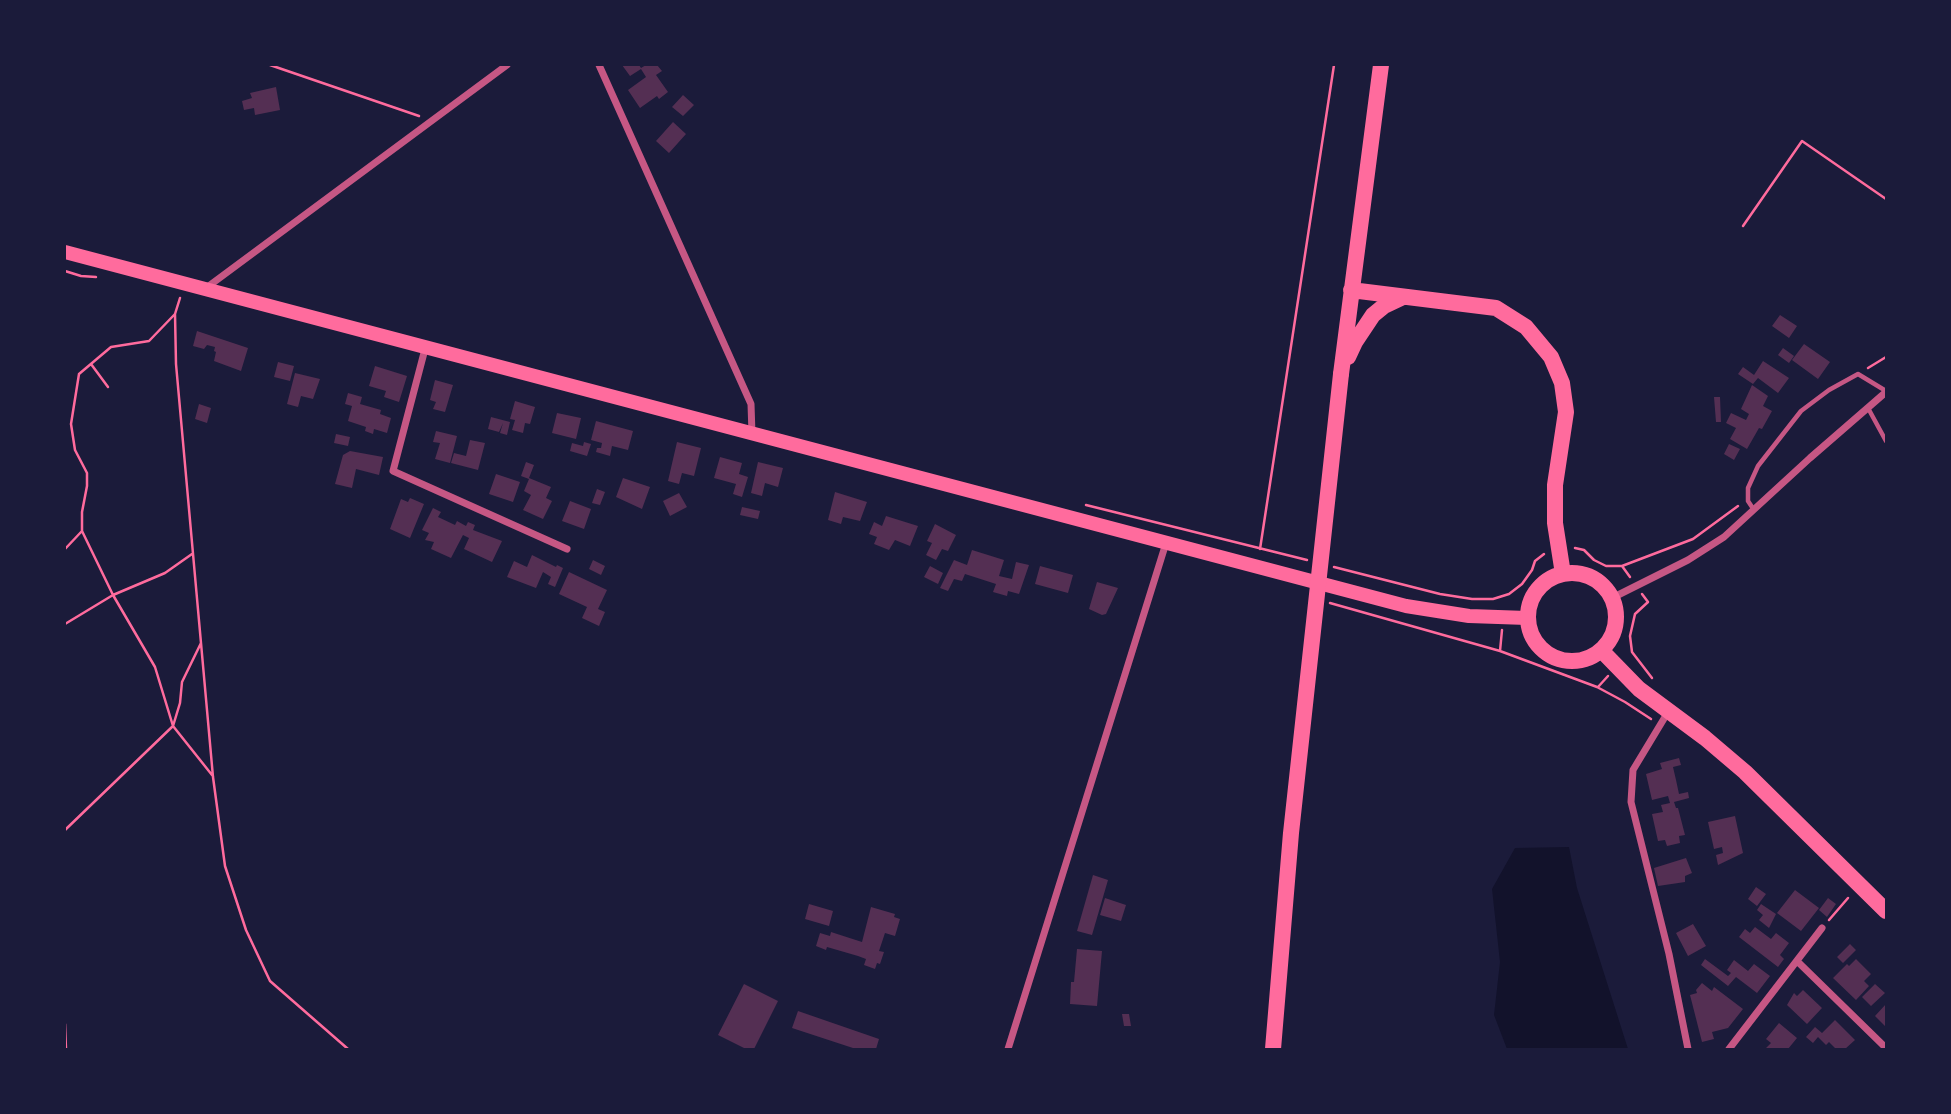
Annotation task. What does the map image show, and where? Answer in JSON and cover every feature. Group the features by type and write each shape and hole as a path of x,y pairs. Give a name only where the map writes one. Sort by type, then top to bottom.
{"main road":[{"path":"1273,1049 1288,860 1312,631 1351,290 1381,65"},
{"path":"65,252 1406,606 1469,616 1527,618"},
{"path":"1351,290 1496,308 1526,327 1551,357 1562,383 1566,412 1555,485 1555,523 1563,574"},
{"path":"1341,374 1355,342 1373,315 1384,306 1404,297"},
{"path":"1575,573 1597,580 1612,598 1615,609 1614,632 1601,650 1586,659 1570,661 1553,657 1540,648 1531,634 1527,618 1534,594 1552,578 1563,574 1575,573"},
{"path":"1601,650 1639,689 1705,738 1745,772 1886,911"}],"street":[{"path":"205,288 507,65"},
{"path":"599,65 751,404 752,434"},
{"path":"425,349 393,471 567,548"},
{"path":"1612,598 1724,537 1886,392"},
{"path":"1008,1049 1166,543"},
{"path":"1668,712 1633,770 1631,802 1669,954 1688,1049"},
{"path":"1729,1049 1822,928"},
{"path":"1797,961 1886,1048"}],"lane":[{"path":"1754,511 1748,501 1748,488 1758,466 1801,411 1829,390 1858,374 1886,392"},
{"path":"1868,407 1886,442"}],"path":[{"path":"270,65 430,120"},
{"path":"1260,549 1334,65"},
{"path":"1743,226 1802,141 1886,199"},
{"path":"185,283 175,314 176,364 213,777 225,866 246,930 270,981 348,1049"},
{"path":"175,314 149,341 111,347 79,374 71,424 75,450 87,473 82,531 113,595 155,667 173,726 213,777"},
{"path":"1858,374 1886,357"},
{"path":"91,364 108,387"},
{"path":"1324,565 1440,594 1493,599 1509,594 1522,583 1535,561 1543,555 1576,547 1606,566 1622,566 1693,539 1742,503 1748,488"},
{"path":"1076,502 1311,562"},
{"path":"65,549 82,531"},
{"path":"65,624 113,595 165,573 192,554"},
{"path":"1622,566 1648,602 1635,614 1630,636 1632,652 1660,685"},
{"path":"65,830 173,726 180,703 182,682 202,641"},
{"path":"1822,928 1848,898"},
{"path":"65,1024 65,1049"}],"shaded area":[{"path":"1569,847 1577,888 1628,1049 1507,1049 1494,1015 1500,962 1492,889 1515,848"}],"building":[{"path":"622,65 639,65 641,68 657,65 662,71 656,75 668,92 640,108 628,90 646,77 641,69 630,76"},
{"path":"276,87 280,110 255,115 254,108 244,110 242,101 252,98 250,93"},
{"path":"683,95 694,105 683,116 672,107"},
{"path":"673,122 686,134 669,153 656,141"},
{"path":"1780,315 1797,326 1789,338 1772,326"},
{"path":"197,331 248,348 241,371 214,361 215,347 207,345 204,349 193,346"},
{"path":"1804,344 1830,362 1818,379 1792,360"},
{"path":"1783,348 1794,356 1789,363 1778,355"},
{"path":"1763,361 1789,378 1778,393 1758,378 1753,384 1738,374 1743,367 1754,375"},
{"path":"278,362 294,366 290,381 274,377"},
{"path":"375,366 407,376 399,402 384,397 386,391 369,386"},
{"path":"295,373 320,379 313,399 301,396 298,407 287,404"},
{"path":"435,380 453,385 445,412 433,409 436,402 430,400"},
{"path":"1752,385 1768,396 1763,406 1772,411 1747,449 1730,439 1736,428 1726,423 1731,413 1746,420 1749,414 1741,409"},
{"path":"348,393 362,397 360,404 381,410 380,414 391,418 387,433 374,429 373,434 365,431 366,427 348,421 352,406 345,404"},
{"path":"1714,397 1720,397 1721,422 1716,422"},
{"path":"515,401 535,407 530,424 525,423 523,433 512,430 515,420 510,419"},
{"path":"199,404 211,408 207,423 195,419"},
{"path":"557,413 581,418 576,439 552,433"},
{"path":"491,417 510,422 507,435 500,433 503,423 499,432 488,429"},
{"path":"596,421 633,431 628,450 612,446 610,456 596,452 602,443 591,440"},
{"path":"436,431 457,436 450,463 435,459 440,443 433,442"},
{"path":"336,434 350,437 348,446 334,443"},
{"path":"470,440 485,443 478,470 451,463 454,453 466,456"},
{"path":"584,442 591,444 587,456 570,451 572,443 583,446"},
{"path":"677,442 701,448 694,476 682,473 679,484 668,481"},
{"path":"1729,444 1740,449 1734,460 1724,454"},
{"path":"350,451 383,457 379,475 356,469 352,488 335,484 343,455"},
{"path":"720,457 742,463 739,474 748,477 742,497 733,494 736,484 714,478"},
{"path":"526,462 534,465 529,478 551,487 546,498 552,501 543,519 523,510 531,495 524,491 529,479 521,476"},
{"path":"758,462 783,468 778,487 765,483 762,496 751,493"},
{"path":"496,474 520,482 513,502 489,494"},
{"path":"623,478 650,487 642,509 616,497"},
{"path":"597,489 605,492 600,505 592,503"},
{"path":"835,492 867,502 860,521 843,517 841,524 828,520"},
{"path":"679,493 687,507 670,516 663,501"},
{"path":"410,498 424,504 410,538 390,529 401,499 408,502"},
{"path":"570,501 591,509 584,529 562,521"},
{"path":"742,507 760,511 758,519 740,515"},
{"path":"433,508 441,512 438,517 455,525 457,521 466,526 468,522 475,525 473,530 502,541 492,562 464,549 469,538 463,535 451,558 431,549 434,542 425,540 429,533 422,530"},
{"path":"886,516 918,526 910,546 895,540 889,550 874,544 877,537 869,534 874,522 882,526"},
{"path":"935,524 956,535 948,551 942,549 936,560 926,555 932,543 927,541"},
{"path":"972,550 1004,560 999,576 1012,579 1016,562 1029,565 1019,594 1008,591 1007,596 993,592 996,584 965,574 962,581 954,579 948,591 940,588 954,560 967,565"},
{"path":"532,555 563,568 555,587 548,584 551,577 543,572 536,588 507,577 514,561 527,567"},
{"path":"593,560 605,566 601,575 589,569"},
{"path":"930,566 943,573 938,584 924,577"},
{"path":"1040,566 1073,575 1068,593 1035,584"},
{"path":"569,572 607,590 598,609 605,612 599,626 582,618 587,607 559,594"},
{"path":"1097,582 1118,588 1106,614 1102,615 1089,609"},
{"path":"1679,758 1681,765 1673,767 1679,794 1688,792 1689,798 1674,802 1685,835 1679,836 1680,843 1667,846 1665,840 1658,841 1652,814 1663,812 1661,805 1670,803 1668,796 1652,800 1646,774 1662,769 1660,763"},
{"path":"1735,816 1743,853 1718,865 1716,855 1723,853 1722,847 1714,849 1708,822"},
{"path":"1686,858 1692,873 1685,876 1685,882 1658,886 1654,868"},
{"path":"1093,875 1108,880 1092,935 1077,931"},
{"path":"1756,887 1766,894 1757,906 1748,899"},
{"path":"1795,890 1819,908 1801,931 1777,913"},
{"path":"1105,898 1126,905 1121,921 1100,915"},
{"path":"1828,898 1836,904 1827,917 1819,910"},
{"path":"809,904 833,911 829,926 805,919"},
{"path":"1761,904 1776,914 1769,928 1759,920 1763,915 1757,910"},
{"path":"871,907 895,914 894,917 900,919 895,936 885,933 879,951 884,952 875,969 864,965 866,959 816,946 820,933 830,936 831,932 862,942"},
{"path":"1693,924 1706,946 1688,956 1676,933"},
{"path":"1755,927 1771,939 1776,933 1789,943 1780,955 1784,959 1778,967 1739,937 1745,929 1750,933"},
{"path":"1850,944 1856,950 1843,963 1837,957"},
{"path":"1077,949 1102,951 1097,1006 1070,1004"},
{"path":"1705,959 1728,976 1731,973 1727,970 1734,960 1748,971 1754,964 1770,976 1757,993 1736,977 1728,986 1701,965"},
{"path":"1856,959 1871,974 1864,981 1869,986 1856,1000 1833,978"},
{"path":"1702,983 1712,991 1714,987 1743,1009 1728,1028 1712,1032 1714,1039 1702,1042 1690,995 1697,993 1696,990"},
{"path":"744,984 778,1001 754,1049 746,1049 718,1035"},
{"path":"1875,984 1885,993 1871,1006 1862,997"},
{"path":"1803,990 1822,1008 1807,1024 1787,1005 1794,993 1797,996"},
{"path":"1886,1004 1886,1027 1875,1016"},
{"path":"798,1011 879,1039 876,1049 856,1049 792,1028"},
{"path":"1122,1014 1129,1014 1131,1026 1124,1026"},
{"path":"1835,1020 1855,1040 1845,1049 1836,1049 1829,1042 1826,1045 1818,1037 1813,1043 1806,1037 1815,1027 1822,1033"},
{"path":"1779,1023 1797,1038 1788,1049 1765,1049 1771,1043 1766,1039"}]}
